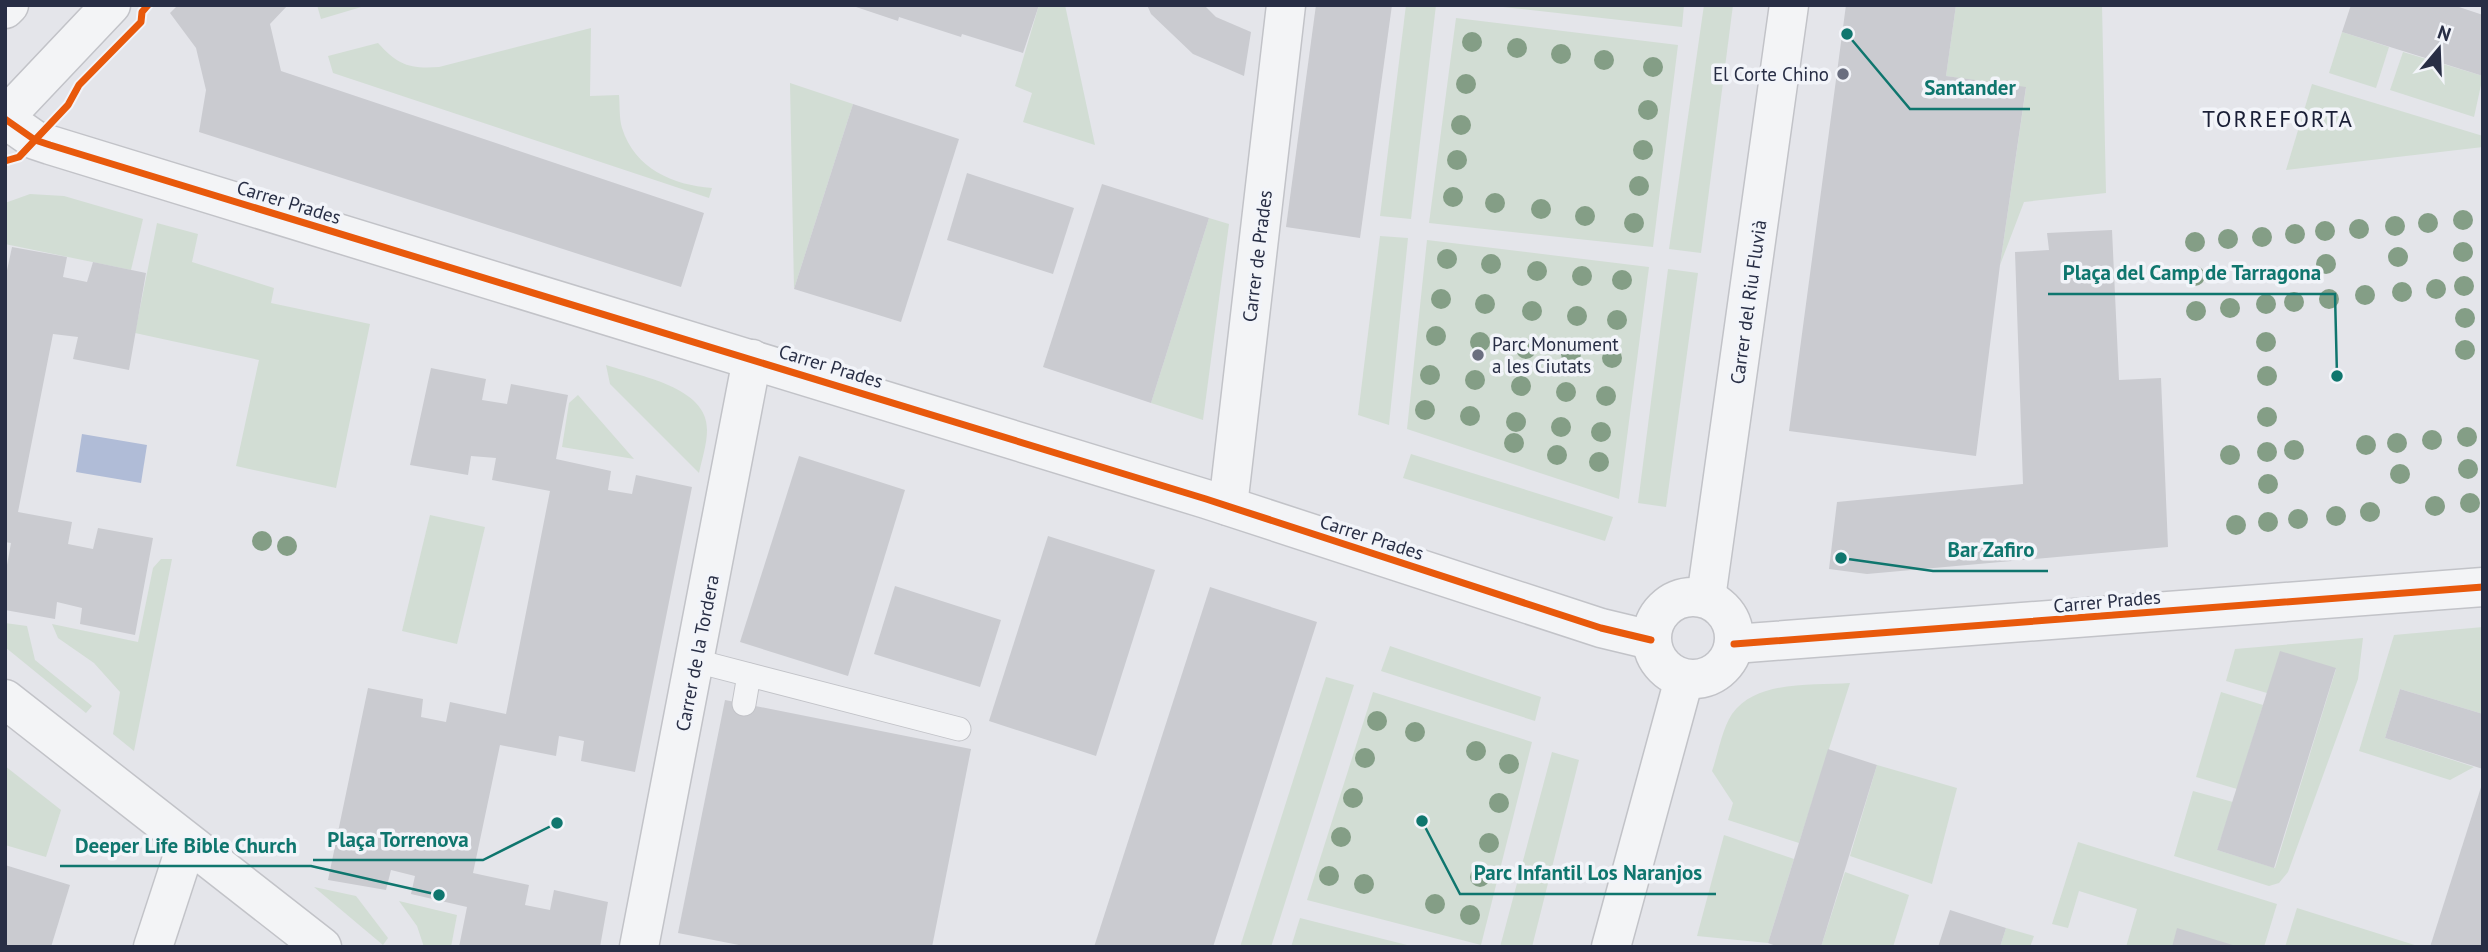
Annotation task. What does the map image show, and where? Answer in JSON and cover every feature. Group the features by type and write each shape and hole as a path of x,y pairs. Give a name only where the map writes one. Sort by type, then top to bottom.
{"street":[{"path":"5,118 111,5"},
{"name":"Carrer de Prades","path":"1228,506 1286,5"},
{"name":"Carrer del Riu Fluvià","path":"1706,598 1788,5"},
{"name":"Carrer Prades","path":"5,118 35,140 50,145 1228,506 1601,628 1651,640"},
{"name":"Carrer de la Tordera","path":"639,947 752,359"},
{"name":"Carrer Prades","path":"1734,645 2483,587"},
{"path":"1684,597 1706,598 1727,614 1733,629 1734,645 1728,660 1716,672 1701,679 1684,679 1669,672 1658,661 1651,640 1658,615 1670,603 1684,597"},
{"path":"1611,947 1684,679"},
{"path":"5,699 322,947"},
{"path":"153,947 187,843"}],"lane":[{"path":"696,661 959,729"},
{"path":"744,704 749,675"}],"shaded area":[{"path":"317,5 368,5 321,19"},
{"path":"1039,5 1065,5 1095,145 1023,122 1032,93 1015,86"},
{"path":"1406,5 1436,5 1411,219 1380,216"},
{"path":"1485,5 1684,5 1682,27"},
{"path":"1704,5 1733,5 1701,253 1669,249"},
{"path":"1956,5 2102,5 2106,193 2024,202 2000,265 2026,88 1946,76"},
{"path":"1456,18 1678,45 1653,247 1429,223"},
{"path":"591,28 590,96 619,95 622,128 636,154 646,164 670,179 712,188 709,198 333,73 328,56 378,43 405,64 439,67"},
{"path":"2342,32 2389,47 2376,88 2329,73"},
{"path":"2403,52 2483,76 2474,117 2390,90"},
{"path":"790,83 853,104 794,289"},
{"path":"2312,84 2483,136 2483,147 2286,170"},
{"path":"30,194 64,196 143,219 131,270 5,244 5,203"},
{"path":"1209,218 1229,224 1203,420 1151,403"},
{"path":"157,223 198,234 192,262 274,288 271,303 370,324 336,488 236,466 259,360 135,333"},
{"path":"1380,236 1408,238 1389,425 1358,415"},
{"path":"1427,240 1649,267 1619,499 1407,429"},
{"path":"1668,269 1698,273 1666,507 1638,503"},
{"path":"606,365 653,379 684,393 696,403 704,415 707,430 699,473 610,384"},
{"path":"578,395 634,459 562,447 569,403"},
{"path":"1411,454 1613,517 1605,541 1403,478"},
{"path":"430,515 485,527 457,644 402,631"},
{"path":"161,559 172,559 134,751 113,734 120,692 94,663 58,638 52,624 138,642 153,568"},
{"path":"5,623 27,626 35,660 92,706 86,713 5,647"},
{"path":"2483,627 2483,714 2400,689 2385,738 2474,767 2450,780 2359,751 2394,635"},
{"path":"2363,638 2358,679 2288,872 2279,883 2269,886 2174,856 2193,791 2233,802 2217,850 2275,868 2336,669 2267,693 2226,681 2235,649"},
{"path":"1390,646 1541,697 1535,721 1381,671"},
{"path":"1326,677 1354,685 1271,947 1240,947"},
{"path":"1850,683 1799,843 1728,820 1733,803 1712,771 1732,714 1756,695 1786,686"},
{"path":"1373,692 1532,742 1481,945 1307,900"},
{"path":"2221,692 2263,705 2237,789 2196,777"},
{"path":"1552,752 1579,760 1532,947 1500,947"},
{"path":"1877,765 1957,788 1932,884 1850,856"},
{"path":"5,766 61,810 46,857 5,845"},
{"path":"1724,835 1794,859 1768,943 1697,936"},
{"path":"2078,842 2277,904 2264,947 2126,947 2137,909 2079,891 2068,928 2052,924"},
{"path":"1845,872 1909,895 1893,947 1821,947"},
{"path":"314,887 356,896 388,938 383,945"},
{"path":"399,901 457,915 451,947 424,947 417,926"},
{"path":"2297,908 2421,947 2285,947"},
{"path":"1300,918 1415,947 1291,947"},
{"path":"2006,928 2034,936 2030,947 2000,947"}],"water":[{"path":"82,434 147,445 141,483 76,472"}],"building":[{"path":"178,5 288,5 270,24 281,71 704,213 681,287 199,132 206,90 196,48 170,13"},
{"path":"850,5 1039,5 1023,53 899,17 898,21"},
{"path":"1147,5 1204,5 1216,17 1251,32 1244,76 1193,54 1151,14"},
{"path":"1316,5 1392,5 1360,238 1286,227"},
{"path":"1846,5 1956,5 1946,76 2026,87 1976,456 1789,431"},
{"path":"2351,5 2453,5 2483,15 2483,76 2342,32"},
{"path":"853,104 959,139 901,322 794,289"},
{"path":"967,173 1074,208 1053,274 947,240"},
{"path":"1102,184 1209,218 1151,403 1043,367"},
{"path":"2112,230 2119,380 2161,378 2168,547 1867,574 1829,569 1837,502 2023,484 2015,252 2049,250 2047,233"},
{"path":"12,247 67,257 63,277 87,282 93,262 146,273 129,370 73,359 78,337 53,334 18,512 72,522 68,544 93,549 98,528 153,538 135,635 80,624 82,608 57,602 55,619 5,610 5,576 11,543 5,542 5,280"},
{"path":"431,368 486,379 482,400 507,404 511,384 568,395 556,459 611,471 608,490 632,494 636,475 692,487 635,772 581,761 584,741 559,736 556,756 500,745 473,873 529,885 525,905 550,910 554,890 608,902 600,947 459,947 467,907 411,894 415,876 391,870 386,890 328,880 368,688 423,699 421,717 446,722 450,702 506,714 550,491 492,480 496,458 471,456 468,475 410,465"},
{"path":"799,456 905,490 848,676 740,642"},
{"path":"1048,536 1155,570 1096,756 989,721"},
{"path":"895,586 1001,620 980,687 874,654"},
{"path":"1210,587 1317,622 1213,947 1094,947"},
{"path":"2280,651 2336,668 2274,868 2217,850"},
{"path":"2400,689 2483,714 2483,769 2385,738"},
{"path":"725,700 971,749 932,947 749,947 678,933"},
{"path":"1828,749 1877,765 1821,947 1779,947 1768,943"},
{"path":"2482,784 2483,947 2430,947"},
{"path":"5,865 70,885 51,947 5,947"},
{"path":"1950,910 2006,928 2000,947 1938,947"},
{"path":"2177,928 2236,946 2172,947"}],"cycle path":[{"path":"5,161 19,157 68,105 79,85 141,22 142,12 148,5"},
{"path":"5,119 35,140 50,145 1206,499 1601,628 1651,640"},
{"path":"1734,644 2483,587"}],"place":[{"name":"Santander","path":"1847,34"},
{"name":"El Corte Chino","path":"1843,74"},
{"name":"Parc Monument a les Ciutats","path":"1478,355"},
{"name":"Plaça del Camp de Tarragona","path":"2337,376"},
{"name":"Bar Zafiro","path":"1841,558"},
{"name":"Parc Infantil Los Naranjos","path":"1422,821"},
{"name":"Plaça Torrenova","path":"557,823"},
{"name":"Deeper Life Bible Church","path":"439,895"}],"district":[{"name":"TORREFORTA","path":"2278,119"}]}
